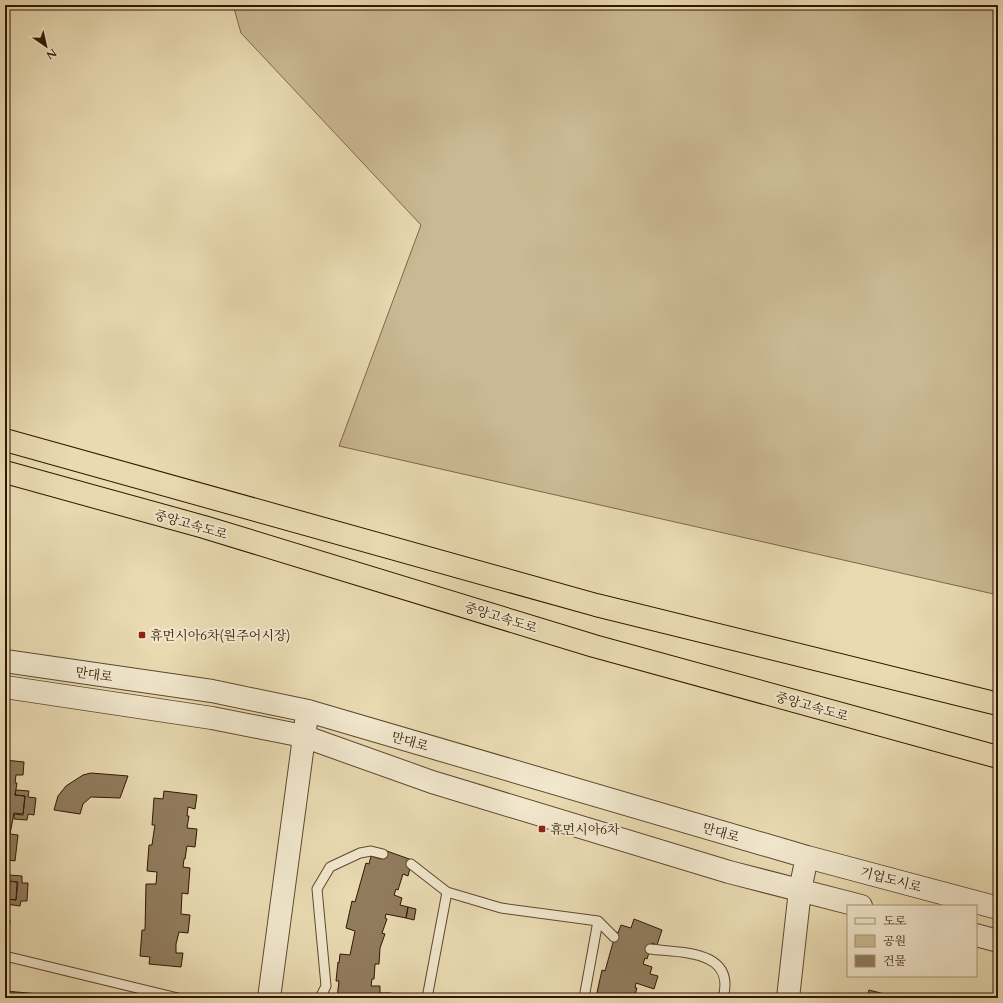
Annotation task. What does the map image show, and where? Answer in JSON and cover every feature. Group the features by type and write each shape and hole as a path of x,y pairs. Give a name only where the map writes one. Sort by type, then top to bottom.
{"highway":[{"path":"5,440 596,605 998,704"},
{"name":"중앙고속도로","path":"5,472 204,527 594,646 998,757"}],"street":[{"name":"만대로","path":"5,661 212,691 308,711 807,857"},
{"name":"만대로","path":"5,687 212,718 304,736 432,782 729,872 800,890"},
{"path":"269,998 308,711"},
{"path":"788,998 800,890 807,857"},
{"name":"기업도시로","path":"807,857 998,908"},
{"path":"800,890 857,905"},
{"path":"977,935 998,941"}],"lane":[{"path":"320,998 326,986 317,889 330,867 360,853 371,851 383,854"},
{"path":"412,864 447,892 501,908 598,921 614,937"},
{"path":"427,998 447,892"},
{"path":"584,998 598,921"},
{"path":"650,949 708,957 721,968 724,976 723,998"},
{"path":"5,956 178,998"}],"green space":[{"path":"233,5 998,5 998,595 339,446 421,225 241,33"}],"building":[{"path":"5,760 24,762 23,775 16,775 15,783 17,783 15,795 25,796 23,814 14,813 10,834 18,835 15,861 9,860 8,868 8,881 17,882 16,900 7,899 5,912"},
{"path":"91,773 128,776 120,798 91,797 83,804 80,814 54,810 58,796 66,786 83,775"},
{"path":"16,790 29,791 28,797 36,798 34,815 28,814 27,820 14,819 14,814 23,815 25,796 15,795"},
{"path":"164,791 197,795 195,809 188,807 187,816 189,816 187,828 197,829 195,847 187,846 183,867 190,868 188,894 182,893 181,914 190,915 188,933 179,932 176,944 176,953 183,953 181,967 149,964 150,957 140,956 142,930 145,930 146,884 156,884 157,872 147,871 149,845 152,845 155,825 152,825 154,798 163,799"},
{"path":"384,850 412,860 408,876 403,874 398,890 396,889 394,895 402,898 400,905 408,907 406,918 386,914 385,918 387,919 382,933 385,934 380,948 379,964 375,964 374,979 372,979 371,986 380,986 380,993 389,993 389,998 337,998 339,981 336,981 340,954 350,955 355,931 346,928 352,901 355,902 366,863 369,864 371,856 381,859"},
{"path":"9,875 22,876 22,883 28,883 27,901 21,901 20,906 6,904 7,899 16,900 18,882 8,881"},
{"path":"408,907 416,909 414,920 406,918"},
{"path":"634,919 662,930 657,945 652,943 647,959 645,958 643,964 652,967 650,974 658,976 654,989 636,983 635,988 637,988 634,998 596,997 602,970 605,971 616,932 618,933 621,925 631,928"},
{"path":"5,920 10,920 9,934 5,934"},
{"path":"869,990 900,998 867,998"},
{"path":"5,991 86,998 5,998"},
{"path":"389,993 396,994 396,998 389,998"}],"place":[{"name":"휴먼시아6차(원주어시장)","path":"142,635"},
{"name":"휴먼시아6차","path":"542,829"}]}
